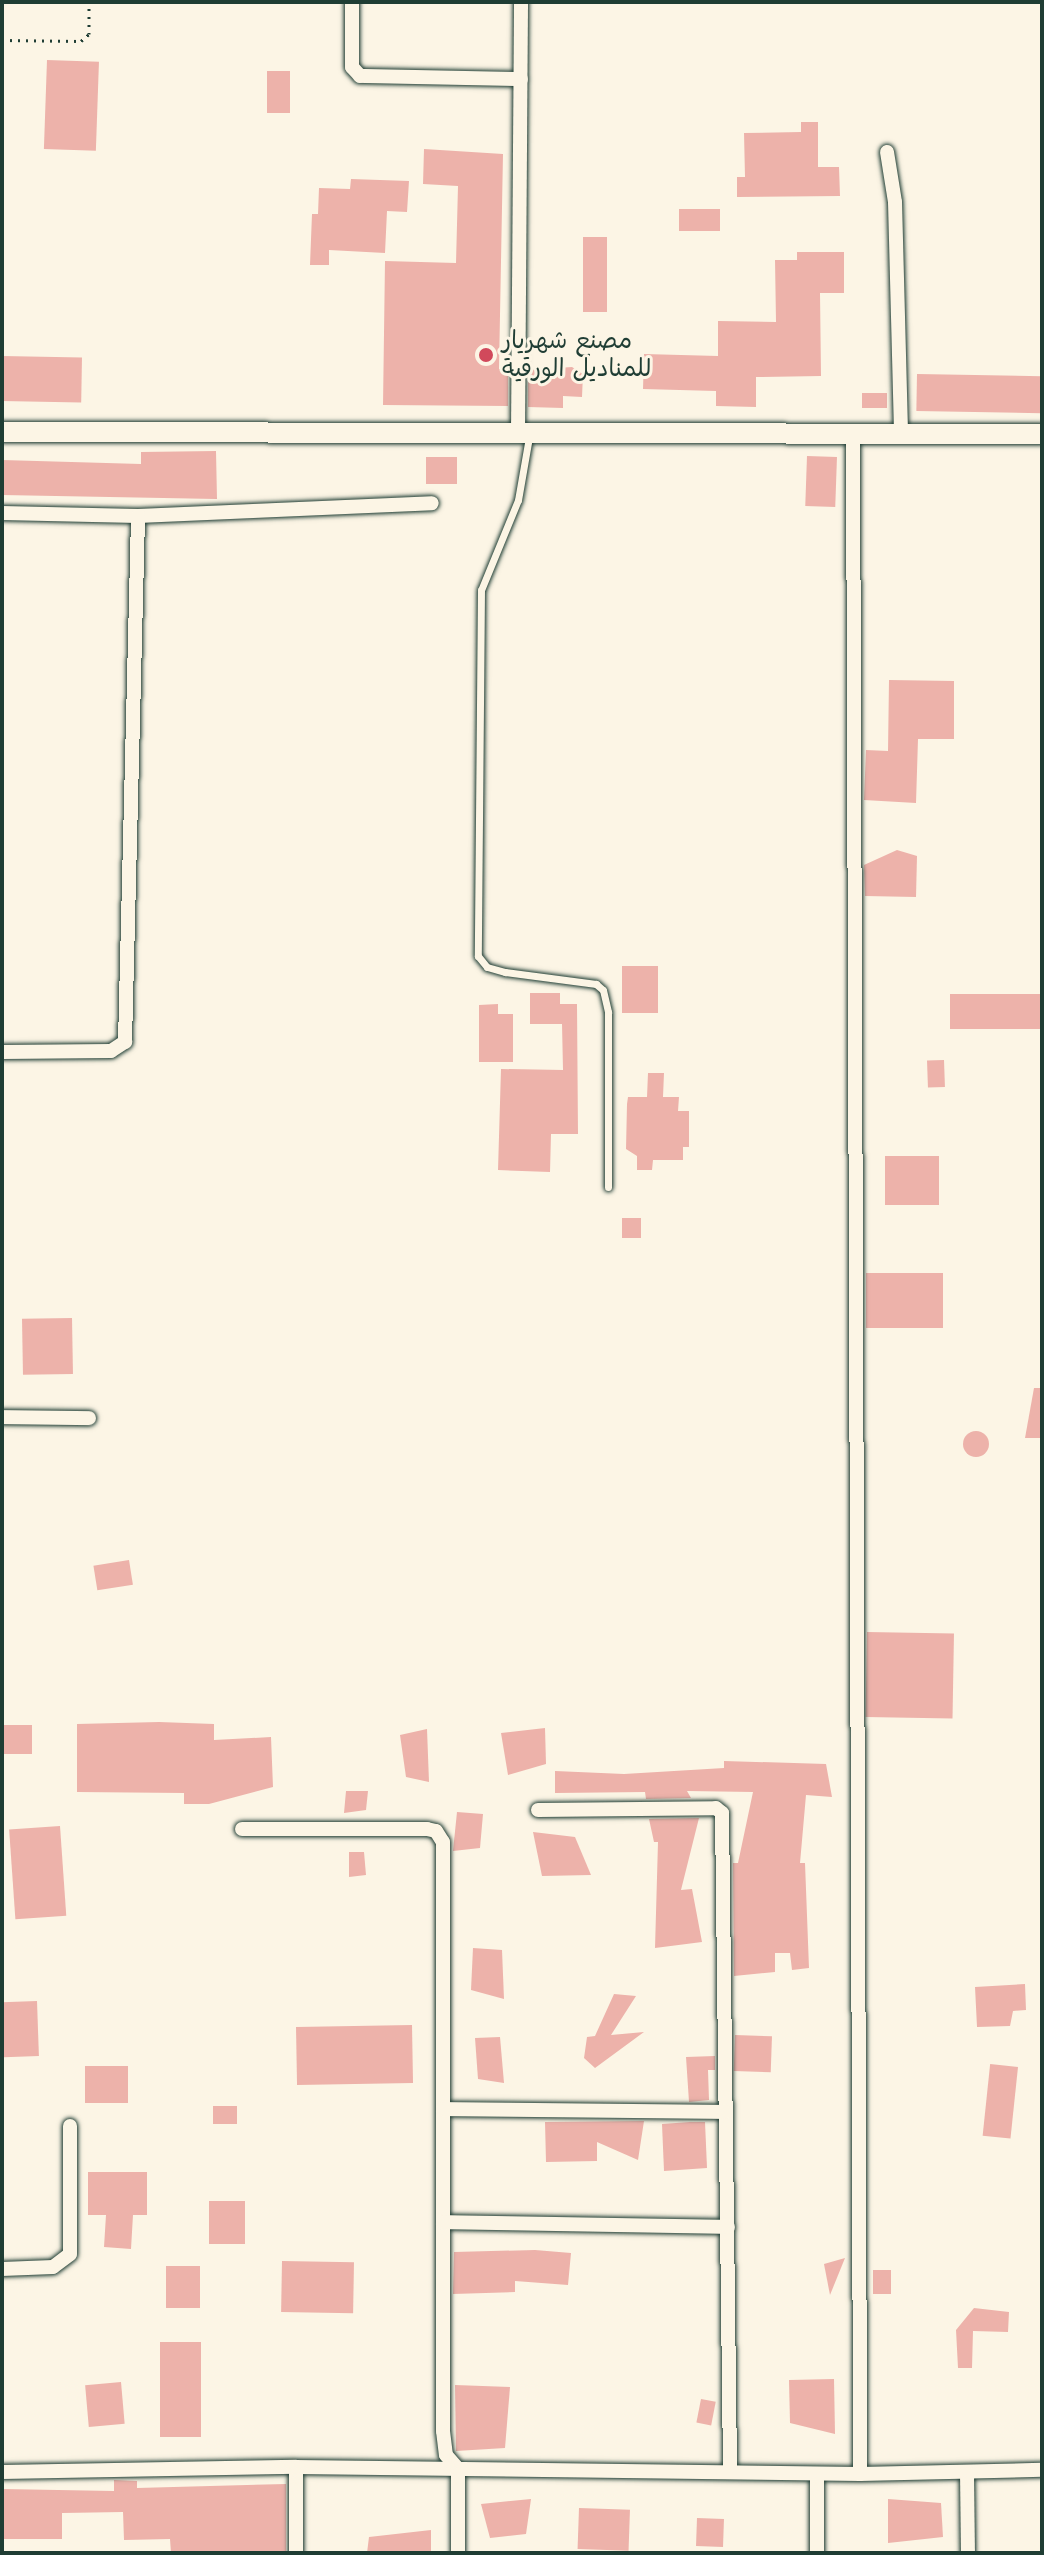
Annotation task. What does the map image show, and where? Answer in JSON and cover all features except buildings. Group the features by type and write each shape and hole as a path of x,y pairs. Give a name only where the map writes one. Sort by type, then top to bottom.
{"main road":[{"path":"2,432 1042,434"}],"street":[{"path":"352,2 352,67 360,76 521,79"},
{"path":"521,2 524,435"},
{"path":"887,152 895,202 901,434"},
{"path":"853,434 860,2474"},
{"path":"2,513 138,516 432,503"},
{"path":"2,1052 111,1051 127,1034 138,516"},
{"path":"2,1417 89,1418"},
{"path":"538,1810 716,1808 722,1813 730,2470"},
{"path":"242,1829 427,1829 440,1836 444,2447 458,2469 458,2553"},
{"path":"443,2109 725,2112"},
{"path":"2,2269 53,2267 70,2254 70,2126"},
{"path":"443,2222 728,2227"},
{"path":"296,2467 296,2553"},
{"path":"2,2472 296,2467 730,2470 817,2474 1042,2470"},
{"path":"967,2473 968,2553"},
{"path":"817,2474 817,2553"}],"lane":[{"path":"524,435 523,483 481,590 478,956 487,967 505,972 596,984 603,990 608,1012 608,1187"}],"path":[{"path":"2,40 81,41 89,34 89,2"}],"place":[{"name":"مصنع شهريار للمناديل الورقية","path":"486,355"}]}
